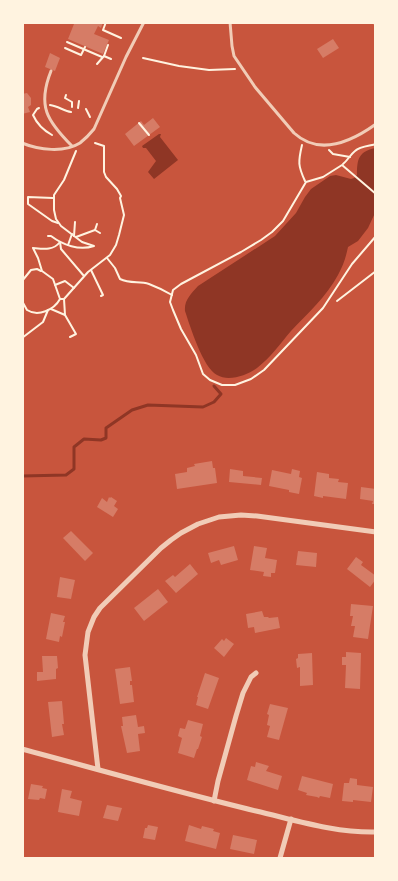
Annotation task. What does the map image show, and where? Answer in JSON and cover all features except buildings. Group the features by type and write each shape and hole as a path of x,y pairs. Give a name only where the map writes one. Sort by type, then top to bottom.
{"street":[{"path":"98,769 85,655 88,632 100,608 161,548 181,533 198,524 219,518 241,515 376,532"},
{"path":"214,800 243,693 251,677 256,673"},
{"path":"22,749 291,819 345,831 376,832"},
{"path":"280,858 291,819"}],"lane":[{"path":"22,143 47,149 57,149 80,143 94,129 126,56 144,22"},
{"path":"230,22 234,56 241,69 272,108 294,133 304,141 327,145 342,143 376,124"},
{"path":"51,71 45,88 45,106 54,127 72,146"}],"path":[{"path":"106,22 103,30 121,38"},
{"path":"67,42 111,59"},
{"path":"97,64 108,45"},
{"path":"65,48 82,55 84,48"},
{"path":"143,58 209,70 241,69"},
{"path":"66,95 65,98 72,102 72,107"},
{"path":"78,108 80,101"},
{"path":"45,106 50,104 61,110 72,112"},
{"path":"86,109 90,117"},
{"path":"138,123 149,135"},
{"path":"304,141 299,167 306,182"},
{"path":"70,337 76,334 65,315 64,299 84,276 110,255 116,245 124,215 120,193 104,172 104,146 95,142"},
{"path":"376,144 362,147 355,151 348,160 322,177 306,182 283,221 272,232 241,252 181,284 174,290 170,302 172,310 196,355 203,374 210,380 222,385 235,385 251,379 264,370 323,308 352,264 376,236"},
{"path":"327,145 333,154 350,157"},
{"path":"58,223 53,198 64,180 76,150"},
{"path":"342,164 351,174 376,194"},
{"path":"48,236 82,249 94,246 82,242 58,223 52,222 28,204 28,197 53,198"},
{"path":"68,245 74,236 75,222"},
{"path":"95,230 97,224"},
{"path":"74,236 95,230 100,233"},
{"path":"42,271 33,248 52,248 60,242"},
{"path":"60,242 61,249 84,276"},
{"path":"107,257 120,279 128,282 149,284 172,295"},
{"path":"22,281 30,270 37,269 42,271 53,279 60,299"},
{"path":"91,270 103,295 101,296"},
{"path":"337,301 376,272"},
{"path":"55,285 65,281 74,288"},
{"path":"22,338 43,322 49,310 60,299"},
{"path":"22,301 27,310 31,312 49,310 65,315"}],"shaded area":[{"path":"161,134 160,137 178,160 154,179 148,172 156,161 146,148 142,146"},
{"path":"375,148 375,213 368,228 358,241 348,247 343,265 333,283 271,355 257,368 232,378 217,375 202,356 194,336 185,311 188,297 198,286 275,236 296,213 311,189 330,176 354,178 357,175 358,160 362,154"}],"waterway":[{"path":"22,476 66,475 74,469 74,447 84,439 101,440 106,438 106,428 132,410 148,405 203,407 214,402 221,394 214,386"}]}
